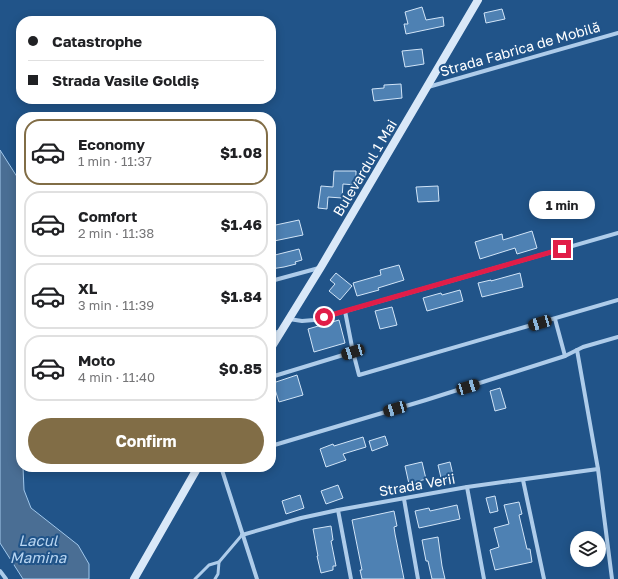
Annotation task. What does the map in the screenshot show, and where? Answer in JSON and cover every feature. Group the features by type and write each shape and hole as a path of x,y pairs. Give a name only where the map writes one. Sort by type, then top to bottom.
{"main road":[{"name":"Bulevardul 1 Mai","path":"276,340 321,267 478,0"},
{"path":"134,579 195,472"}],"street":[{"name":"Strada Fabrica de Mobilă","path":"428,86 618,33"},
{"path":"289,319 302,321 314,320 618,233"},
{"path":"276,280 321,267"},
{"path":"345,311 359,375 618,300"},
{"path":"555,319 565,356"},
{"path":"276,333 282,331"},
{"path":"276,445 426,400 565,356 589,345 618,337"},
{"path":"577,350 598,469 612,579"},
{"path":"276,375 353,352"},
{"name":"Strada Verii","path":"242,535 301,518 338,510 467,487 598,469"},
{"path":"223,472 257,579"},
{"path":"522,480 544,579"},
{"path":"467,487 484,579"},
{"path":"404,499 418,579"},
{"path":"338,510 351,579"},
{"path":"0,571 6,579"}],"lane":[{"path":"195,579 209,565 219,562 242,535"},
{"path":"215,579 218,574 219,562"}],"water":[{"name":"Lacul Mamina","path":"0,150 16,175 16,472 23,472 24,490 31,508 78,545 89,564 89,579 23,579 0,543"}],"building":[{"path":"422,7 426,20 443,17 444,26 406,34 404,24 408,24 405,12"},
{"path":"502,9 505,19 486,23 484,13"},
{"path":"422,49 424,64 405,67 402,51"},
{"path":"401,84 402,98 374,101 372,89 384,88 384,85"},
{"path":"334,171 356,171 356,185 343,184 342,198 328,197 327,209 318,208 321,186 333,187"},
{"path":"438,186 439,201 418,202 416,187"},
{"path":"299,220 303,235 276,241 276,225"},
{"path":"532,231 537,248 517,254 515,248 480,259 475,242 502,234 503,240"},
{"path":"299,249 302,260 295,262 296,264 276,268 276,255"},
{"path":"399,265 404,280 378,288 379,290 357,296 353,283 381,275 380,270"},
{"path":"336,273 352,286 340,300 329,291 335,284 330,280"},
{"path":"520,273 523,287 482,297 478,283"},
{"path":"460,290 463,301 427,311 423,298"},
{"path":"392,307 397,325 380,329 375,311"},
{"path":"339,320 345,343 314,352 308,329"},
{"path":"297,375 303,395 279,402 276,392 276,382"},
{"path":"500,388 506,408 495,411 490,391"},
{"path":"385,436 388,445 372,451 369,441"},
{"path":"363,437 366,447 343,454 346,460 326,467 320,449 333,444 334,446"},
{"path":"422,462 426,479 409,484 405,466"},
{"path":"450,462 454,479 442,482 438,465"},
{"path":"338,485 343,498 326,504 321,491"},
{"path":"300,495 304,508 286,514 282,501"},
{"path":"495,496 498,511 490,513 486,498"},
{"path":"519,502 522,514 519,515 527,549 530,549 532,562 495,570 490,550 499,547 494,528 509,524 504,505"},
{"path":"457,505 460,519 419,528 415,511 429,508 430,511"},
{"path":"394,511 397,526 394,527 395,534 404,579 362,579 360,570 362,570 352,520"},
{"path":"331,526 333,540 331,541 336,566 333,566 333,570 321,573 313,529"},
{"path":"438,537 445,579 432,579 428,561 426,561 422,540"}],"route":[{"path":"324,317 562,249"}]}
